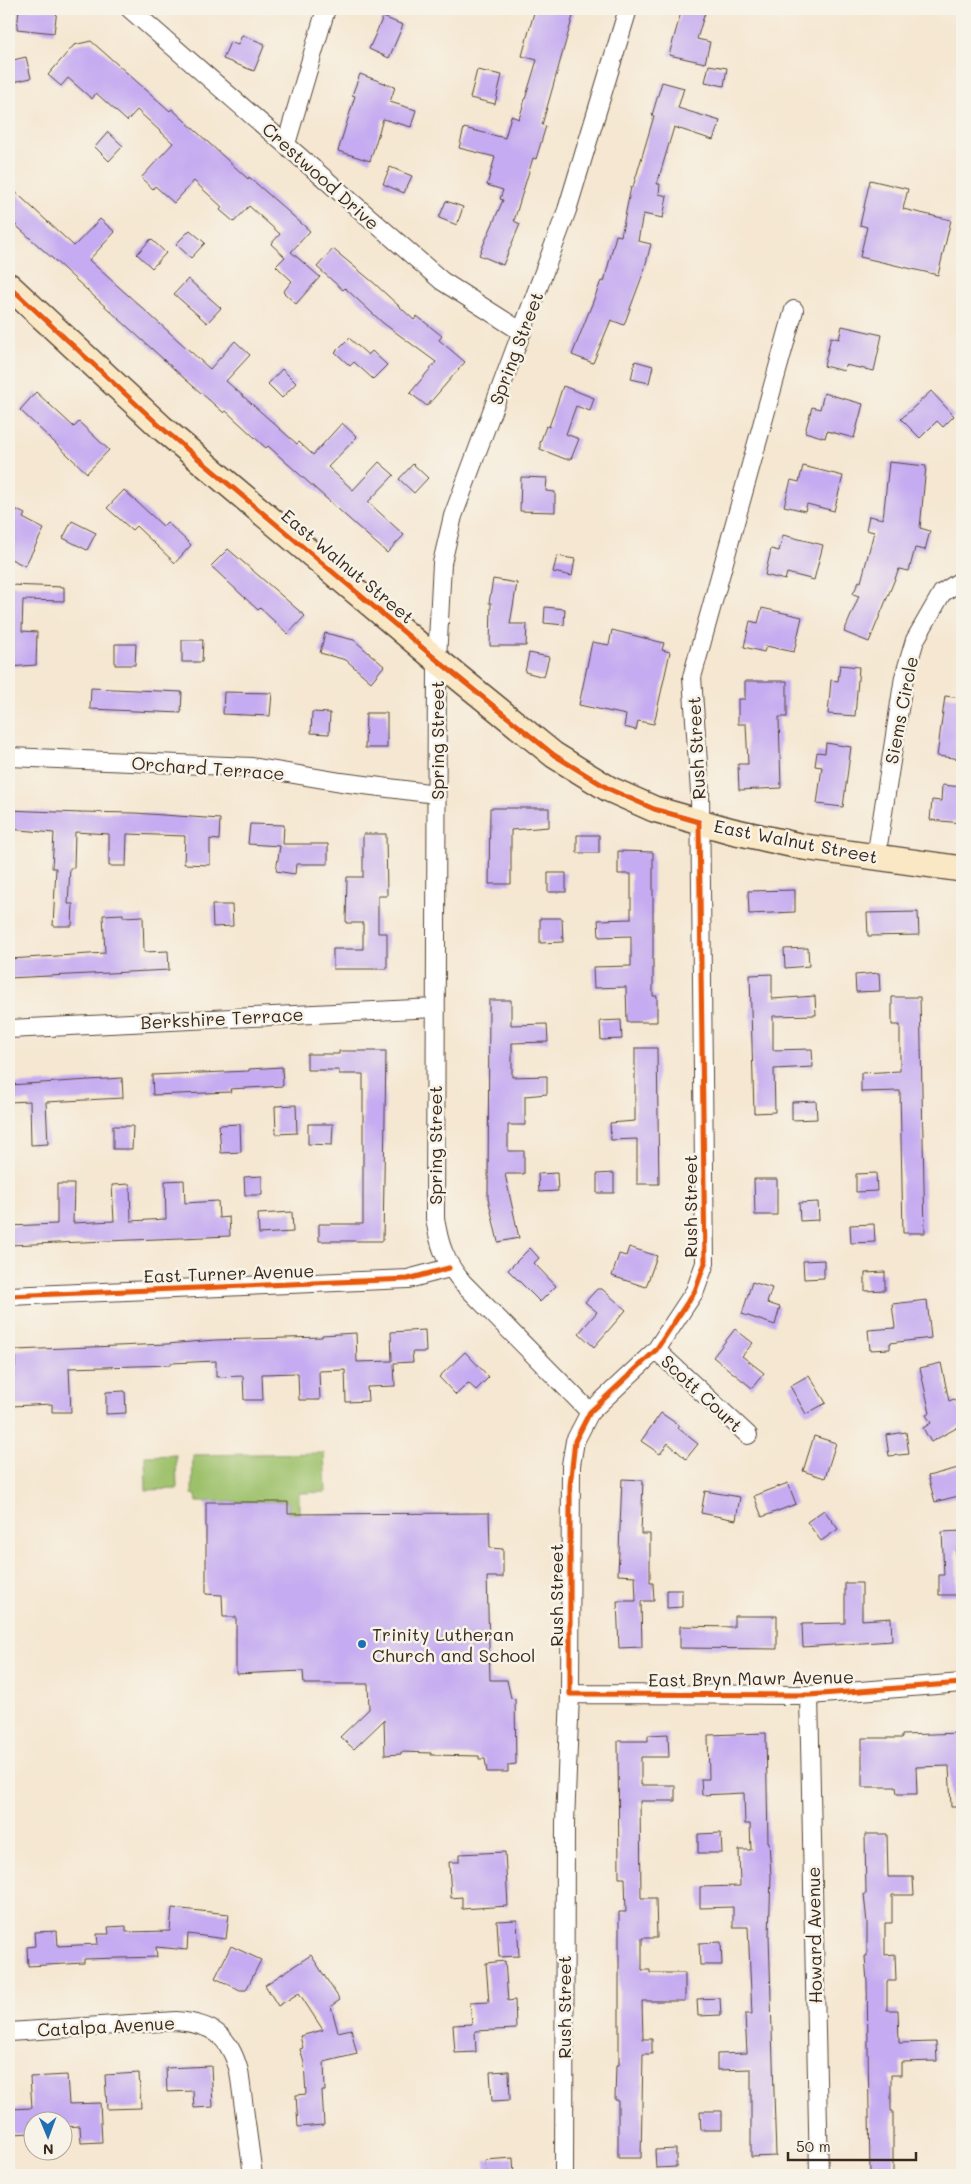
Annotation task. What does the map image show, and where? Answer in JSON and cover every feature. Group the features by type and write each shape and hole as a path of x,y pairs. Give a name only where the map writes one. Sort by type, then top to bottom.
{"street":[{"name":"Crestwood Drive","path":"130,9 442,281 522,332"},
{"path":"286,144 326,9"},
{"name":"Spring Street","path":"590,1412 489,1311 449,1268 438,1240 435,1218 437,660 442,564 453,516 570,201 628,9"},
{"name":"East Walnut Street","path":"9,286 162,428 437,660 554,754 609,789 654,809 699,822 804,847 962,869"},
{"name":"Rush Street","path":"564,2175 565,1823 570,1694 570,1479 575,1441 590,1412 656,1350 694,1291 705,1263 700,792 692,677 794,310"},
{"name":"Siems Circle","path":"876,858 904,677 915,640 942,593 962,580"},
{"name":"Orchard Terrace","path":"9,757 252,768 394,790 436,794"},
{"name":"Berkshire Terrace","path":"9,1029 435,1008"},
{"name":"East Turner Avenue","path":"9,1296 408,1279 449,1268"},
{"name":"Scott Court","path":"656,1350 748,1435"},
{"name":"East Bryn Mawr Avenue","path":"570,1694 809,1695 962,1683"},
{"name":"Howard Avenue","path":"809,1695 819,2175"},
{"name":"Catalpa Avenue","path":"9,2032 176,2021 193,2022 221,2034 236,2060 239,2071 253,2175"}],"green space":[{"path":"324,1453 326,1492 299,1493 299,1514 288,1514 288,1502 197,1502 196,1495 192,1494 193,1455"},
{"path":"176,1455 177,1489 146,1490 145,1456"}],"building":[{"path":"19,9 57,10 54,33 17,29"},
{"path":"535,9 575,9 542,125 546,126 536,159 533,158 514,221 520,224 503,265 479,255 503,200 500,199 503,190 487,185 495,157 459,148 464,128 505,138 511,116 519,119 537,60 522,56"},
{"path":"682,9 706,9 697,39 710,42 705,63 669,55"},
{"path":"383,17 403,25 389,58 369,49"},
{"path":"242,35 265,44 254,71 223,59 230,42 238,45"},
{"path":"91,41 170,111 172,109 248,179 249,177 310,231 291,252 320,277 296,304 283,292 292,281 276,266 285,257 271,244 280,234 249,206 234,222 220,210 222,207 194,181 174,203 155,186 153,189 141,178 173,143 137,110 127,121 96,93 92,99 68,78 61,86 48,75 74,45"},
{"path":"26,57 31,78 9,83 9,61"},
{"path":"709,65 727,68 724,86 705,82"},
{"path":"477,70 502,75 495,104 470,98"},
{"path":"360,74 395,87 390,102 416,110 411,127 383,119 370,161 338,151 355,96 352,95"},
{"path":"662,82 684,88 678,108 720,121 713,140 674,127 657,184 660,184 659,194 667,196 663,218 643,214 638,241 651,244 644,271 624,325 611,320 593,363 572,355 601,281 604,282 616,235 621,236 631,187 633,187 654,116 652,115"},
{"path":"108,132 123,146 109,161 95,147"},
{"path":"390,167 412,176 404,193 383,184"},
{"path":"870,180 908,189 903,209 951,220 938,275 860,257 867,227 860,225"},
{"path":"9,186 74,246 100,219 115,232 89,260 210,369 235,341 250,355 226,381 297,444 299,442 313,455 342,423 357,437 328,467 353,490 379,462 394,475 368,502 404,535 387,553 268,446 266,448 226,411 224,413 185,379 9,219"},
{"path":"446,201 463,207 457,225 439,218"},
{"path":"190,230 205,243 191,258 176,244"},
{"path":"151,239 166,253 152,268 137,254"},
{"path":"333,249 414,320 417,316 442,336 439,340 465,362 427,406 410,393 436,362 383,323 345,288 343,290 317,267"},
{"path":"188,279 221,308 207,323 174,294"},
{"path":"842,326 882,335 874,371 845,365 844,371 824,366 831,337 839,339"},
{"path":"349,338 368,355 372,351 387,365 373,379 354,362 350,366 335,352"},
{"path":"635,361 653,366 649,383 631,379"},
{"path":"282,369 296,383 282,398 268,384"},
{"path":"563,386 594,398 590,411 576,406 566,434 579,439 571,459 565,459 540,449 540,443 546,426 549,427"},
{"path":"931,391 954,416 943,427 937,421 920,438 901,419"},
{"path":"36,392 74,427 79,422 109,450 87,473 20,410"},
{"path":"824,393 863,404 854,438 827,431 825,438 805,432 812,407 820,409"},
{"path":"889,462 926,466 920,528 930,531 925,550 915,548 909,571 899,569 869,642 844,632 859,596 853,594 859,581 861,582 874,532 866,530 869,516 883,519"},
{"path":"413,464 428,478 414,493 399,479"},
{"path":"803,466 843,476 834,511 807,504 805,511 784,506 791,480 799,482"},
{"path":"521,477 547,478 546,491 555,492 555,512 520,511"},
{"path":"124,490 163,526 167,522 191,545 175,563 136,526 132,530 107,508"},
{"path":"9,506 25,514 23,518 44,529 25,566 9,558"},
{"path":"72,521 96,533 87,550 63,538"},
{"path":"783,535 823,545 814,580 787,573 785,580 765,575 771,549 779,551"},
{"path":"228,549 305,616 288,634 260,608 258,610 211,566"},
{"path":"557,556 575,559 572,576 553,572"},
{"path":"493,579 517,583 510,624 527,624 526,646 490,646 491,603 489,603"},
{"path":"9,585 64,587 64,601 23,600 22,631 37,632 36,665 9,667"},
{"path":"545,607 565,609 564,625 544,623"},
{"path":"762,608 802,617 794,652 766,646 764,652 744,647 750,621 758,623"},
{"path":"612,630 664,643 662,650 670,652 654,724 638,721 636,730 624,727 626,715 579,705 592,642 609,645"},
{"path":"325,633 354,640 384,666 371,682 346,660 320,653"},
{"path":"182,640 203,640 202,662 182,662"},
{"path":"115,644 136,644 135,665 115,665"},
{"path":"529,653 549,657 544,677 525,672"},
{"path":"840,665 859,667 855,716 828,714 831,680 838,681"},
{"path":"745,681 787,681 787,717 779,717 781,788 739,790 738,764 748,764 746,724 738,724 738,699 745,699"},
{"path":"91,688 182,692 181,713 90,709"},
{"path":"224,692 272,693 270,716 223,714"},
{"path":"945,696 962,698 962,759 937,756"},
{"path":"312,712 330,713 329,734 311,733"},
{"path":"366,713 387,713 387,748 365,748"},
{"path":"826,743 851,747 843,807 817,804 822,767 815,766 817,752 825,753"},
{"path":"942,785 962,787 962,823 930,820 932,800 941,801"},
{"path":"490,808 549,808 549,827 511,830 511,884 489,884"},
{"path":"9,810 135,813 220,819 219,840 210,839 210,865 184,864 185,836 127,834 126,866 109,866 109,834 75,832 74,868 70,868 68,904 73,904 72,926 53,926 56,868 52,868 54,833 9,829"},
{"path":"250,824 284,825 283,844 328,844 328,864 296,864 295,874 276,871 280,846 248,844"},
{"path":"363,834 386,834 387,896 378,896 378,933 387,933 387,969 333,969 333,949 363,949 363,923 346,923 347,877 363,877"},
{"path":"577,835 599,835 599,853 577,853"},
{"path":"618,851 653,852 653,996 657,996 657,1022 627,1022 626,987 594,988 593,967 631,966 631,936 599,937 598,920 631,919 631,874 618,874"},
{"path":"548,873 566,873 566,892 548,892"},
{"path":"795,890 795,912 749,914 748,891"},
{"path":"212,905 232,905 233,926 213,927"},
{"path":"918,912 919,935 868,936 867,913"},
{"path":"123,914 123,917 143,916 144,952 168,951 169,970 9,978 9,959 105,953 103,915"},
{"path":"540,918 562,918 563,942 540,943"},
{"path":"808,948 809,966 785,968 784,949"},
{"path":"879,973 880,991 856,992 855,975"},
{"path":"772,974 772,999 815,996 816,1015 773,1016 773,1050 812,1049 813,1067 774,1069 775,1112 754,1113 750,975"},
{"path":"892,997 920,997 925,1233 903,1233 900,1091 861,1092 861,1073 900,1071 900,1025 892,1025"},
{"path":"489,1000 511,1000 511,1025 547,1024 548,1042 512,1043 512,1077 547,1076 547,1094 525,1096 525,1125 508,1125 508,1151 524,1151 524,1174 505,1174 519,1238 498,1242 488,1198"},
{"path":"621,1020 622,1039 601,1040 600,1021"},
{"path":"635,1048 657,1048 659,1184 637,1184 637,1139 611,1140 610,1123 635,1121"},
{"path":"339,1051 386,1051 383,1241 319,1241 319,1224 363,1224 363,1074 339,1074 339,1070 307,1070 307,1054 339,1054"},
{"path":"282,1067 283,1086 230,1089 231,1092 153,1095 152,1075 249,1071 249,1069"},
{"path":"122,1078 123,1098 46,1102 48,1144 31,1145 30,1101 9,1102 9,1085"},
{"path":"816,1101 817,1119 792,1120 792,1102"},
{"path":"296,1105 297,1133 276,1134 275,1106"},
{"path":"240,1124 241,1152 221,1153 219,1125"},
{"path":"308,1124 333,1124 332,1145 308,1144"},
{"path":"113,1126 133,1126 132,1149 113,1149"},
{"path":"557,1173 558,1191 539,1192 538,1174"},
{"path":"614,1173 614,1193 597,1193 597,1174"},
{"path":"876,1173 877,1191 856,1192 856,1174"},
{"path":"262,1176 262,1195 245,1195 244,1177"},
{"path":"754,1179 777,1179 777,1215 755,1215"},
{"path":"184,1180 185,1203 218,1201 219,1218 229,1217 230,1236 9,1245 9,1226 57,1224 57,1184 74,1184 73,1223 114,1221 112,1185 130,1184 131,1221 166,1219 165,1181"},
{"path":"818,1202 819,1220 800,1221 799,1203"},
{"path":"292,1212 293,1232 259,1234 258,1214"},
{"path":"874,1224 875,1242 851,1243 850,1225"},
{"path":"629,1247 657,1256 646,1287 612,1276 619,1254 626,1256"},
{"path":"530,1248 539,1258 534,1263 556,1286 540,1302 508,1270"},
{"path":"824,1260 824,1278 804,1279 803,1261"},
{"path":"885,1272 885,1290 865,1291 865,1273"},
{"path":"752,1282 772,1288 767,1303 780,1307 775,1325 742,1314"},
{"path":"597,1289 602,1289 626,1310 594,1347 579,1333 597,1312 585,1302"},
{"path":"927,1300 931,1338 890,1343 890,1349 870,1350 868,1330 895,1328 892,1304"},
{"path":"735,1329 753,1343 742,1356 764,1373 752,1388 713,1357"},
{"path":"425,1330 426,1352 412,1352 413,1362 394,1363 395,1386 367,1387 368,1401 346,1402 345,1370 319,1371 320,1400 299,1400 298,1373 262,1374 263,1400 244,1400 243,1376 216,1377 216,1361 171,1363 171,1365 69,1368 71,1412 52,1412 52,1404 12,1406 11,1367 15,1367 15,1350 167,1344 215,1340 322,1337 322,1335 356,1333 357,1362 392,1361 391,1332"},
{"path":"465,1352 489,1377 476,1390 468,1383 456,1395 439,1377"},
{"path":"941,1363 949,1401 954,1399 962,1414 962,1425 931,1442 923,1428 931,1423 926,1415 930,1413 920,1368"},
{"path":"809,1375 826,1403 806,1414 790,1386"},
{"path":"125,1391 126,1413 106,1414 106,1392"},
{"path":"661,1413 680,1426 678,1428 698,1444 686,1459 668,1443 660,1454 641,1441"},
{"path":"906,1432 909,1454 889,1456 886,1435"},
{"path":"814,1436 836,1443 825,1478 803,1471"},
{"path":"962,1467 962,1495 935,1502 928,1476"},
{"path":"622,1479 643,1480 641,1534 650,1534 650,1583 653,1583 654,1601 641,1601 642,1647 619,1648 617,1601 636,1601 635,1576 618,1575"},
{"path":"788,1483 796,1504 762,1517 754,1496"},
{"path":"705,1491 740,1497 736,1520 701,1513"},
{"name":"Trinity Lutheran Church and School","path":"206,1502 288,1502 288,1514 489,1513 490,1548 503,1549 503,1577 487,1577 490,1680 507,1680 511,1698 515,1699 516,1764 508,1765 508,1772 487,1772 485,1759 479,1759 479,1756 401,1752 401,1754 385,1755 384,1720 354,1749 340,1737 369,1709 368,1684 304,1684 303,1671 236,1674 236,1617 223,1617 222,1595 206,1594"},
{"path":"824,1510 838,1529 821,1541 807,1522"},
{"path":"962,1531 962,1550 956,1550 957,1595 939,1595 939,1575 944,1575 942,1532"},
{"path":"845,1583 862,1583 862,1620 891,1618 892,1641 803,1647 802,1624 845,1623"},
{"path":"667,1590 682,1590 682,1607 667,1608"},
{"path":"734,1616 777,1616 777,1649 680,1648 680,1626 734,1627"},
{"path":"766,1733 768,1842 771,1876 769,1935 776,2156 751,2157 751,2069 717,2070 717,2054 747,2053 745,2014 752,2014 748,1927 733,1927 733,1907 700,1908 700,1887 740,1886 739,1850 751,1850 750,1824 745,1824 744,1793 702,1795 701,1779 709,1779 708,1735"},
{"path":"962,1733 962,1807 951,1807 949,1766 916,1767 917,1794 897,1794 896,1787 862,1787 862,1738 902,1738 902,1735"},
{"path":"668,1734 669,1757 641,1757 641,1785 675,1785 675,1801 640,1801 641,1898 656,1898 657,1938 642,1938 642,1970 650,1970 650,1973 685,1973 685,2001 642,2001 643,2039 652,2039 652,2054 643,2054 641,2158 618,2158 618,2100 615,2100 616,2065 619,2065 619,1912 626,1912 625,1878 619,1878 618,1741 648,1741 648,1735"},
{"path":"721,1833 722,1853 698,1853 698,1834"},
{"path":"865,1834 887,1834 888,1877 913,1877 914,1895 892,1895 892,1923 885,1923 885,1955 895,1954 896,1981 887,1981 887,2010 898,2010 899,2043 936,2042 937,2061 901,2062 901,2075 891,2075 893,2175 870,2175 865,1956 867,1956 867,1923 864,1894 866,1894"},
{"path":"505,1852 508,1906 462,1909 462,1897 451,1898 449,1862 459,1862 459,1854"},
{"path":"172,1908 229,1914 226,1939 188,1934 187,1950 156,1947 157,1957 84,1959 84,1963 28,1966 27,1947 35,1946 34,1932 57,1931 58,1946 98,1944 97,1934 109,1934 108,1927 126,1926 126,1932 170,1931"},
{"path":"517,1920 519,1956 499,1957 497,1921"},
{"path":"721,1942 722,1965 700,1965 699,1943"},
{"path":"231,1946 261,1960 246,1990 240,1990 215,1978"},
{"path":"311,1955 340,2000 331,2006 338,2032 351,2029 357,2054 324,2062 325,2091 322,2091 324,2125 298,2127 296,2095 306,2094 304,2063 300,2049 303,2048 300,2036 323,2030 299,1993 278,2006 265,1985"},
{"path":"505,1961 508,2001 515,2000 516,2029 475,2031 476,2052 455,2053 453,2025 472,2024 470,2003 489,2002 486,1963"},
{"path":"720,1998 721,2015 698,2016 697,1999"},
{"path":"211,2066 213,2107 194,2108 193,2091 167,2092 166,2068"},
{"path":"509,2071 510,2100 492,2101 490,2072"},
{"path":"139,2073 141,2108 107,2109 105,2075"},
{"path":"67,2075 69,2104 100,2103 102,2142 81,2143 80,2126 72,2126 72,2112 22,2112 22,2134 13,2134 11,2109 32,2108 30,2077"},
{"path":"700,2111 722,2111 722,2130 701,2130"},
{"path":"676,2149 676,2167 656,2168 655,2150"},
{"path":"513,2158 514,2175 486,2175 485,2160"}],"cycle path":[{"path":"9,286 162,428 437,660 554,755 609,789 654,809 699,822 705,1263 695,1291 656,1350 590,1412 575,1441 570,1486 570,1694 809,1695 962,1683"},
{"path":"9,1296 408,1279 449,1268"}],"place":[{"name":"Trinity Lutheran Church and School","path":"362,1644"}]}
